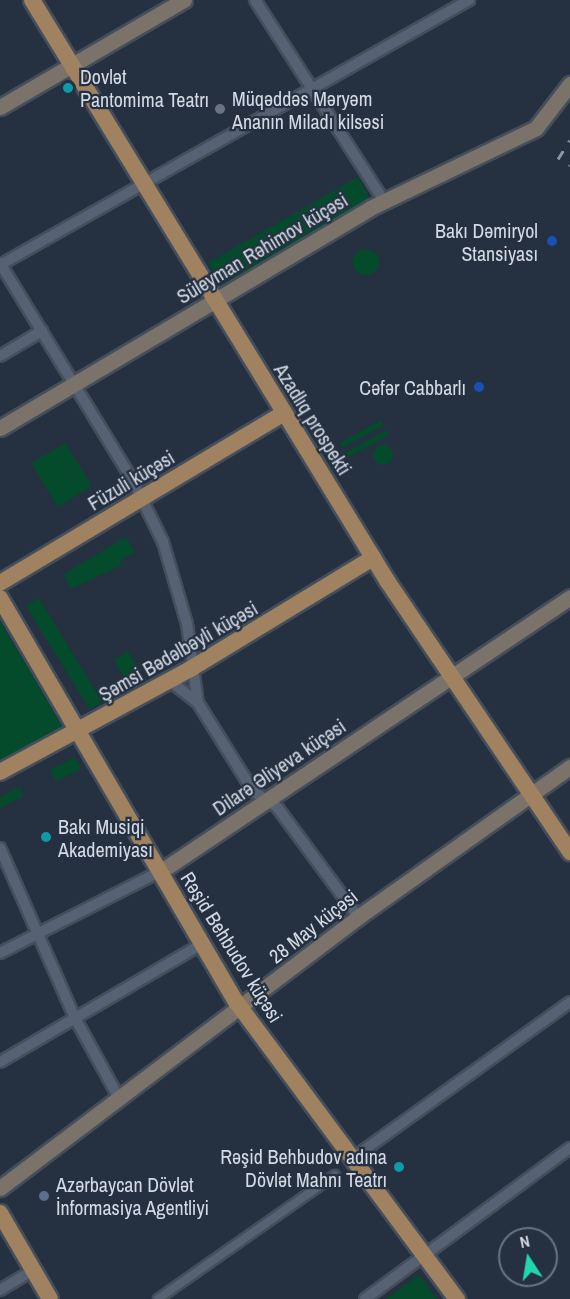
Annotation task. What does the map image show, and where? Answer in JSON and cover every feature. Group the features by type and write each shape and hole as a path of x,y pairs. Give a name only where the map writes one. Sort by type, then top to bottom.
{"main road":[{"name":"Azadlıq prospekti","path":"32,0 217,299 373,558 450,678 570,852"},
{"path":"0,107 184,0"},
{"name":"Süleyman Rəhimov küçəsi","path":"0,428 384,201 536,128 551,115 570,84"},
{"name":"Füzuli küçəsi","path":"0,583 284,413"},
{"name":"Şəmsi Bədəlbəyli küçəsi","path":"0,772 80,732 170,681 373,558"},
{"name":"Dilarə Əliyeva küçəsi","path":"161,871 570,597"},
{"name":"Rəşid Behbudov küçəsi","path":"0,598 241,1009 457,1299"},
{"name":"28 May küçəsi","path":"0,1188 241,1009 358,917 528,793 570,767"},
{"path":"0,1213 50,1299"}],"street":[{"path":"255,0 384,201"},
{"path":"198,703 174,575 142,498 0,264 146,184 469,0"},
{"path":"0,357 42,331"},
{"path":"170,681 198,703 253,791 267,800 358,917"},
{"path":"0,849 41,933 75,1018 120,1100"},
{"name":"Dilarə Əliyeva küçəsi","path":"0,953 161,871"},
{"path":"0,1062 202,944"},
{"path":"353,1158 570,1002"},
{"path":"365,1299 570,1148"},
{"path":"158,1299 335,1175"},
{"path":"0,1290 33,1270"}],"green space":[{"path":"358,177 370,199 221,285 208,263"},
{"path":"366,249 375,253 379,262 375,271 366,275 357,271 353,262 357,253"},
{"path":"381,420 384,425 342,448 340,443"},
{"path":"386,430 389,435 347,458 345,453"},
{"path":"65,443 92,486 58,507 31,463"},
{"path":"383,445 390,448 393,455 390,462 383,465 376,462 373,455 376,448"},
{"path":"126,537 135,552 120,560 122,565 71,589 64,574"},
{"path":"39,598 102,702 90,710 26,606"},
{"path":"0,621 62,726 0,763"},
{"path":"128,651 145,680 130,688 114,660"},
{"path":"75,757 81,769 56,781 50,770"},
{"path":"20,787 24,796 0,808 0,797"},
{"path":"419,1275 437,1299 386,1299"}],"railway":[{"path":"558,159 570,140"}],"place":[{"name":"Dovlət Pantomima Teatrı","path":"68,88"},
{"name":"Müqəddəs Məryəm Ananın Miladı kilsəsi","path":"220,109"},
{"name":"Bakı Dəmiryol Stansiyası","path":"552,241"},
{"name":"Cəfər Cabbarlı","path":"479,387"},
{"name":"Bakı Musiqi Akademiyası","path":"46,837"},
{"name":"Rəşid Behbudov adına Dövlət Mahnı Teatrı","path":"399,1167"},
{"name":"Azərbaycan Dövlət İnformasiya Agentliyi","path":"44,1196"}]}
